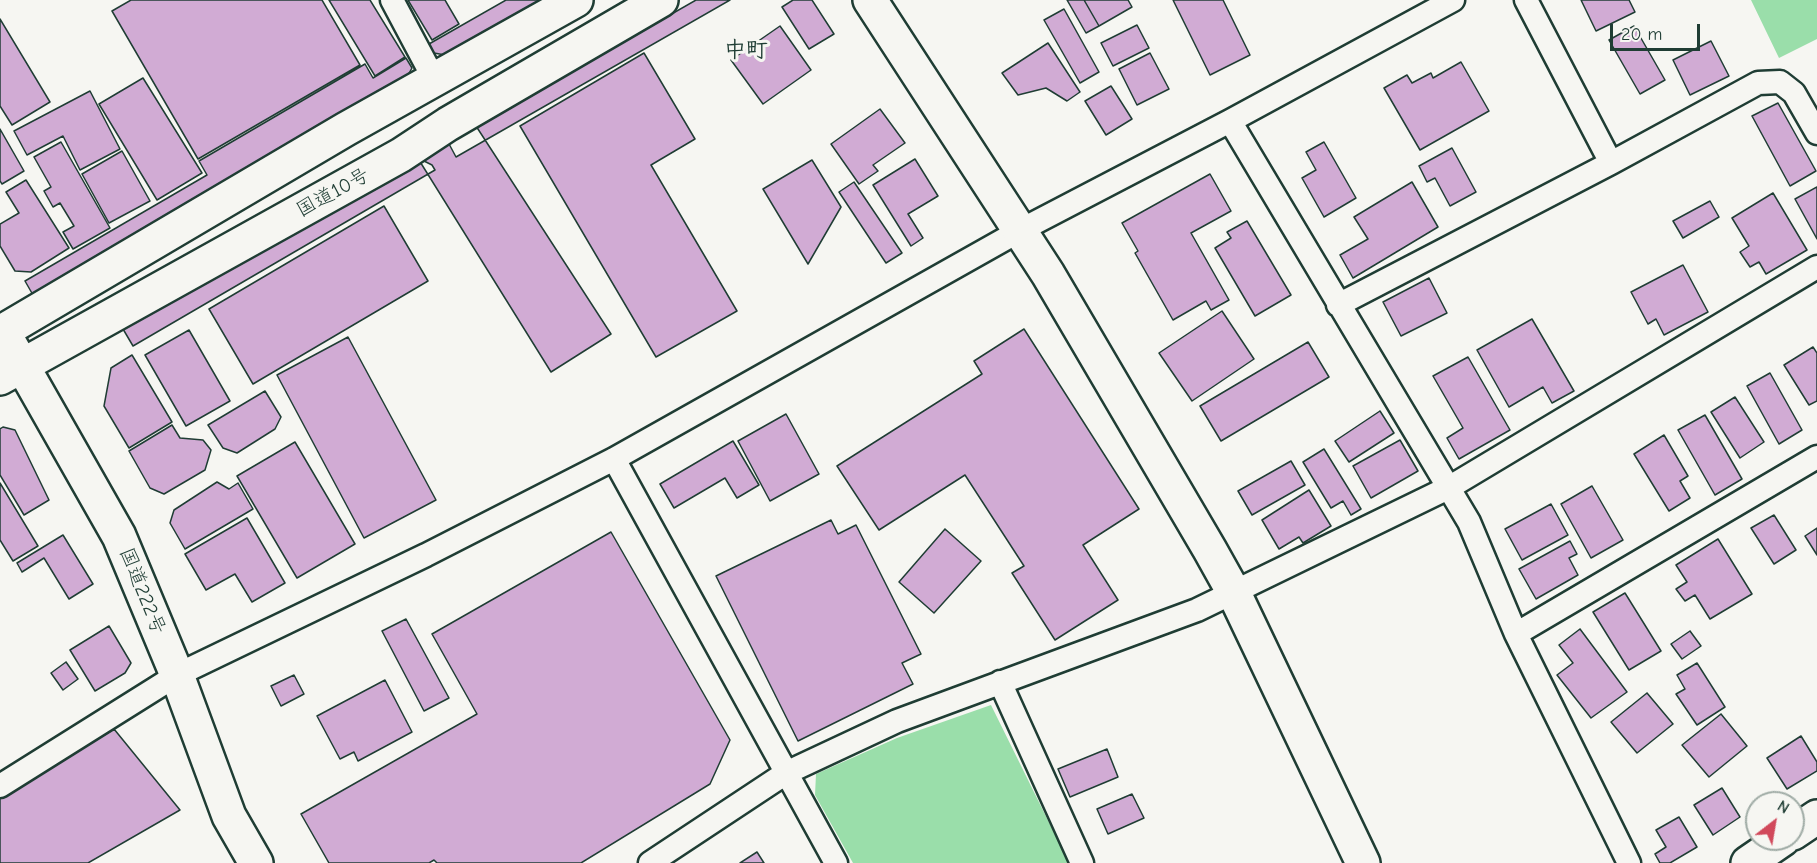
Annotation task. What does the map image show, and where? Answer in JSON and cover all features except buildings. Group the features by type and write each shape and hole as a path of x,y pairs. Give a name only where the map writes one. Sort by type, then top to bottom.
{"main road":[{"path":"1,331 434,79 576,0"},
{"name":"国道10号","path":"11,372 401,155 448,124 660,0"},
{"path":"870,0 1021,230 1234,593 1363,863"},
{"name":"国道222号","path":"1,331 11,372 119,536 177,675 230,816 256,863"},
{"path":"1748,863 1766,851"}],"street":[{"path":"392,0 434,79"},
{"path":"0,786 177,675 426,555 614,459 1021,230 1230,122 1453,0"},
{"path":"1526,0 1611,163"},
{"path":"1338,304 1611,163 1758,83 1770,80 1780,82 1794,93 1817,133"},
{"path":"1230,122 1469,522 1516,633 1629,863"},
{"path":"650,863 786,773 897,721 1197,610 1450,487 1817,267"},
{"path":"1516,633 1817,457"},
{"path":"614,459 836,863"},
{"path":"1000,682 1082,863"}],"green space":[{"path":"1751,0 1817,0 1817,39 1779,58"},
{"path":"991,705 1069,863 853,863 815,795 816,774 897,738"}],"district":[{"name":"中町","path":"746,51"}]}
